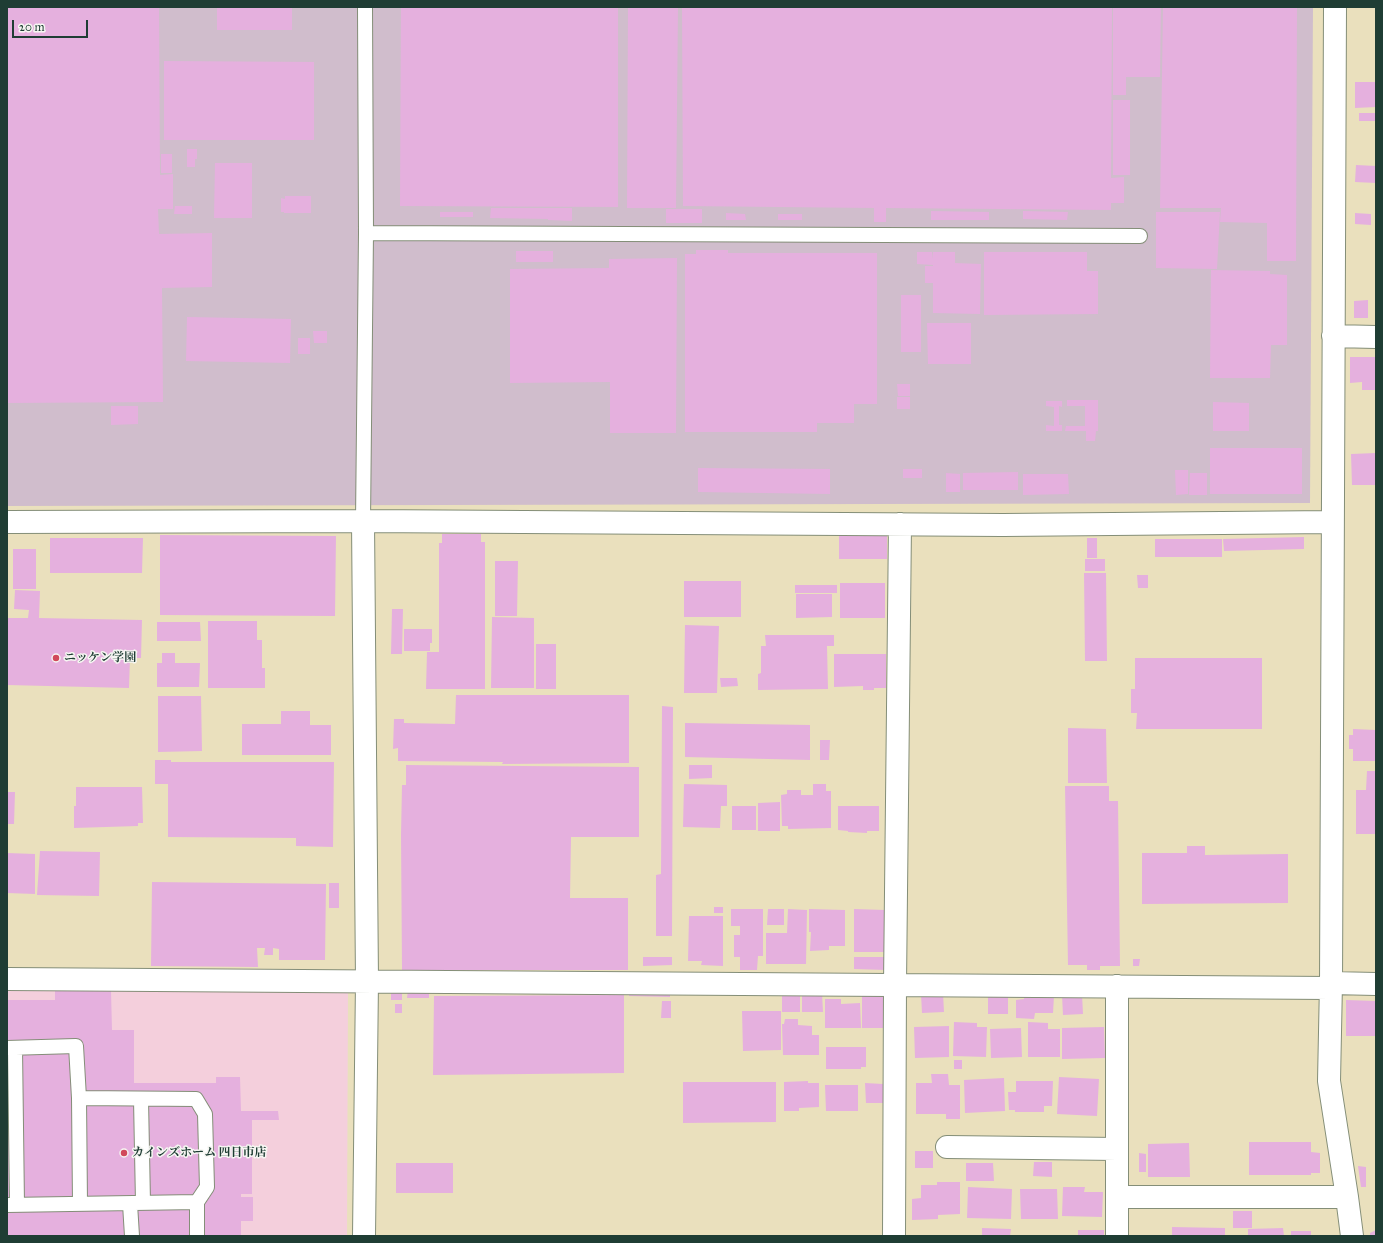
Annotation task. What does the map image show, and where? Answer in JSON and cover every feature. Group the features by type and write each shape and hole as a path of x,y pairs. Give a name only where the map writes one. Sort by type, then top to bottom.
{"street":[{"path":"1335,7 1329,1081 1352,1236"},
{"path":"1333,336 1376,337"},
{"path":"7,522 363,521 1003,525 1332,522"},
{"path":"363,521 368,981 364,1236"},
{"path":"894,1236 900,524"},
{"path":"7,979 1116,986 1330,986 1376,984"},
{"path":"1116,986 1117,1236"},
{"path":"947,1147 1117,1149"},
{"path":"1118,1197 1347,1197"}],"lane":[{"path":"363,521 366,233 365,7"},
{"path":"366,233 1140,236"},
{"path":"80,1204 79,1098 76,1046 11,1048 12,1205 80,1204 197,1202"},
{"path":"79,1098 196,1099 205,1114 207,1187 197,1202 197,1236"},
{"path":"132,1236 137,1203 141,1099"}],"shaded area":[{"path":"7,7 1313,7 1310,503 7,506"},
{"path":"7,984 348,992 347,1236 7,1236"}],"building":[{"path":"7,7 159,7 160,175 173,174 173,209 158,209 159,234 212,233 212,287 162,288 163,402 7,403"},
{"path":"217,7 292,7 292,30 217,30"},
{"path":"401,7 618,7 618,207 400,206"},
{"path":"628,7 678,7 676,208 627,208"},
{"path":"682,7 1112,7 1111,178 1124,177 1124,203 1111,203 1111,210 886,208 886,222 874,222 874,208 683,206"},
{"path":"1113,7 1161,7 1160,77 1126,77 1126,95 1113,95"},
{"path":"1163,7 1297,7 1296,261 1267,261 1267,223 1220,222 1221,208 1160,208"},
{"path":"164,61 314,62 314,140 164,140"},
{"path":"1355,82 1376,82 1376,107 1355,108"},
{"path":"1113,100 1130,100 1130,175 1113,175"},
{"path":"1359,113 1376,113 1376,121 1359,121"},
{"path":"187,149 197,149 195,167 187,167"},
{"path":"161,154 172,154 172,173 161,173"},
{"path":"215,163 252,163 252,218 214,218"},
{"path":"1356,165 1376,166 1376,183 1355,182"},
{"path":"285,196 311,196 311,213 281,212 281,198 285,199"},
{"path":"175,206 192,206 192,214 174,214"},
{"path":"491,208 572,208 572,221 490,218"},
{"path":"666,209 702,209 702,223 666,223"},
{"path":"931,211 989,212 989,220 931,220"},
{"path":"1023,211 1068,212 1067,220 1023,219"},
{"path":"440,212 473,212 473,217 440,217"},
{"path":"1156,212 1220,212 1217,269 1156,268"},
{"path":"726,213 745,214 746,220 726,220"},
{"path":"1355,213 1371,214 1371,225 1355,224"},
{"path":"778,214 802,214 802,220 778,220"},
{"path":"696,250 728,250 728,253 877,253 877,404 854,404 854,423 817,423 817,432 685,432 685,254 696,254"},
{"path":"516,251 553,251 553,262 516,262"},
{"path":"917,252 932,252 932,259 933,252 955,252 955,263 981,264 980,314 933,313 933,283 925,283 925,266 933,265 917,264"},
{"path":"984,252 1087,252 1087,271 1098,271 1098,314 984,315"},
{"path":"677,258 676,433 610,433 610,382 510,383 510,269 609,268 609,259"},
{"path":"1211,270 1270,271 1270,274 1287,275 1287,345 1271,345 1270,378 1210,378"},
{"path":"901,295 921,295 921,352 901,352"},
{"path":"1368,300 1368,318 1354,318 1354,301"},
{"path":"187,317 291,319 290,363 186,361"},
{"path":"927,323 971,323 971,364 928,364"},
{"path":"313,331 327,331 327,343 314,343"},
{"path":"298,338 310,338 310,354 298,354"},
{"path":"1350,357 1376,357 1376,390 1362,390 1362,382 1350,383"},
{"path":"897,384 910,384 910,396 898,396"},
{"path":"897,397 910,397 910,409 897,409"},
{"path":"1067,400 1098,400 1098,431 1096,431 1095,441 1086,441 1086,431 1065,431 1066,426 1085,426 1085,406 1067,406"},
{"path":"1046,401 1062,401 1062,407 1059,406 1059,425 1062,425 1062,431 1046,431 1046,425 1054,426 1054,407 1046,406"},
{"path":"1213,402 1249,403 1249,431 1213,431"},
{"path":"111,406 138,406 138,424 111,425"},
{"path":"1210,448 1302,448 1302,494 1210,494"},
{"path":"1376,453 1376,485 1352,485 1351,454"},
{"path":"698,468 830,469 830,494 698,492"},
{"path":"903,469 922,469 922,478 903,478"},
{"path":"1175,470 1188,470 1188,494 1176,495"},
{"path":"1018,472 1018,490 963,490 963,473"},
{"path":"946,473 960,474 960,492 946,492"},
{"path":"1190,473 1207,473 1207,495 1189,495"},
{"path":"1023,474 1068,474 1069,494 1023,495"},
{"path":"442,534 481,534 481,542 485,542 485,689 426,689 427,652 439,652 439,543 442,543"},
{"path":"160,535 336,536 335,616 160,615"},
{"path":"839,535 887,536 887,559 839,559"},
{"path":"1304,537 1304,549 1224,551 1223,539"},
{"path":"50,538 143,538 142,573 50,573"},
{"path":"1087,538 1097,538 1097,558 1087,558"},
{"path":"1155,539 1222,539 1222,557 1155,557"},
{"path":"13,549 36,549 36,589 13,589"},
{"path":"1085,559 1105,559 1105,571 1085,571"},
{"path":"495,561 518,561 517,616 495,616"},
{"path":"1084,573 1106,573 1107,661 1085,661"},
{"path":"1137,575 1148,575 1148,588 1138,588"},
{"path":"684,581 741,581 741,617 684,617"},
{"path":"840,583 885,583 885,618 840,618"},
{"path":"795,585 837,585 837,593 795,593"},
{"path":"15,590 40,591 39,618 142,620 141,658 130,658 129,688 7,685 7,618 28,618 29,610 14,609"},
{"path":"796,594 832,594 832,617 796,618"},
{"path":"392,609 403,609 402,654 391,654"},
{"path":"492,617 534,618 534,688 491,688"},
{"path":"208,621 257,621 257,640 262,640 262,668 265,668 265,688 208,688"},
{"path":"157,622 200,622 201,641 157,641"},
{"path":"685,625 719,626 717,693 684,693"},
{"path":"404,629 432,629 432,643 430,643 430,651 404,651"},
{"path":"765,635 834,635 834,646 827,646 828,689 758,690 758,674 761,673 761,646 766,646"},
{"path":"536,644 556,644 556,689 536,689"},
{"path":"162,653 175,653 175,663 200,663 199,687 157,687 157,663 162,663"},
{"path":"834,654 886,654 886,688 863,690 863,686 834,687"},
{"path":"1135,658 1262,658 1262,729 1136,729 1137,713 1131,713 1131,689 1135,689"},
{"path":"720,678 737,678 738,686 721,687"},
{"path":"456,695 629,695 629,763 502,764 503,762 398,761 398,748 393,749 394,719 404,719 404,723 455,724"},
{"path":"158,696 201,696 202,751 158,752"},
{"path":"662,706 673,707 672,936 656,936 656,875 661,874"},
{"path":"281,711 310,711 310,725 331,725 331,755 242,755 242,724 281,724"},
{"path":"685,723 810,725 810,760 685,757"},
{"path":"1068,728 1106,729 1107,783 1068,783"},
{"path":"1353,729 1376,730 1376,761 1353,761 1353,749 1349,749 1349,735 1353,735"},
{"path":"820,740 830,740 829,760 820,760"},
{"path":"155,760 171,760 171,762 334,762 333,847 296,846 296,838 168,837 168,784 155,784"},
{"path":"406,765 639,767 639,837 571,837 570,898 628,898 628,970 402,970 401,835 402,785 406,785"},
{"path":"689,765 712,765 712,778 689,779"},
{"path":"1367,771 1376,771 1376,834 1356,834 1356,790 1366,790"},
{"path":"684,784 727,785 727,806 721,806 720,828 683,827"},
{"path":"813,784 826,784 826,791 831,791 831,828 788,829 788,826 782,826 781,795 787,794 787,790 801,790 801,795 813,795"},
{"path":"1065,786 1109,786 1109,801 1118,801 1120,966 1100,966 1100,970 1087,970 1087,965 1068,965"},
{"path":"76,787 142,787 143,823 138,823 138,826 74,828"},
{"path":"7,792 15,792 14,824 7,824"},
{"path":"780,802 780,831 758,831 758,803"},
{"path":"732,806 756,806 756,830 732,830"},
{"path":"838,806 879,806 879,831 867,831 867,833 838,830"},
{"path":"1187,846 1205,846 1205,855 1288,854 1288,903 1142,904 1142,853 1187,853"},
{"path":"40,851 100,852 99,896 37,895"},
{"path":"7,853 35,854 35,894 7,893"},
{"path":"152,882 326,884 325,960 279,960 279,949 273,948 273,955 264,955 265,948 257,948 258,967 151,966"},
{"path":"329,883 339,883 339,908 329,908"},
{"path":"714,907 723,907 723,913 714,913"},
{"path":"731,909 763,909 763,956 758,956 757,970 740,970 740,957 734,957 734,935 740,935 740,926 731,926"},
{"path":"768,909 784,909 784,925 767,925"},
{"path":"788,909 807,910 806,964 766,964 766,933 787,933"},
{"path":"809,909 845,910 845,946 829,946 829,950 810,951 811,932 809,932"},
{"path":"854,909 885,910 885,952 854,952"},
{"path":"689,916 723,916 723,966 701,965 702,961 688,961"},
{"path":"643,957 672,957 672,965 643,966"},
{"path":"854,957 886,957 886,970 854,969"},
{"path":"1133,959 1140,959 1139,966 1133,966"},
{"path":"408,990 429,990 429,998 407,998"},
{"name":"カインズホーム 四日市店","path":"55,991 111,991 112,1030 134,1030 134,1083 216,1083 216,1077 240,1077 241,1111 278,1111 279,1120 252,1120 252,1194 241,1194 241,1197 253,1197 253,1221 241,1221 241,1236 7,1236 7,1000 55,1000"},
{"path":"391,991 402,991 402,1000 391,1000"},
{"path":"629,991 670,991 670,997 629,996"},
{"path":"862,991 885,993 884,1028 862,1028"},
{"path":"782,993 800,993 800,1012 782,1012"},
{"path":"802,993 822,993 823,1012 802,1012"},
{"path":"943,993 944,1012 922,1013 921,994"},
{"path":"988,993 1008,993 1008,1014 988,1014"},
{"path":"1082,994 1083,1014 1063,1015 1062,995"},
{"path":"624,995 624,1073 433,1075 434,996"},
{"path":"1024,995 1054,996 1053,1013 1035,1013 1034,1019 1016,1018 1016,1000 1024,999"},
{"path":"825,999 841,999 841,1004 860,1003 861,1028 825,1028"},
{"path":"1346,1000 1376,1001 1376,1036 1346,1036"},
{"path":"662,1001 671,1001 671,1018 661,1018"},
{"path":"395,1004 402,1004 402,1013 395,1013"},
{"path":"742,1011 781,1011 781,1050 743,1051"},
{"path":"785,1019 798,1019 798,1025 812,1026 812,1035 819,1035 819,1055 783,1055 782,1024 784,1024"},
{"path":"954,1022 977,1023 977,1027 987,1027 986,1057 953,1056"},
{"path":"1028,1022 1048,1023 1048,1029 1060,1029 1060,1057 1028,1057"},
{"path":"949,1026 949,1057 915,1058 914,1027"},
{"path":"1104,1027 1105,1058 1062,1059 1062,1028"},
{"path":"1021,1028 1022,1057 991,1058 990,1029"},
{"path":"826,1047 866,1047 866,1067 861,1067 861,1069 826,1069"},
{"path":"954,1060 962,1060 962,1069 954,1069"},
{"path":"931,1074 948,1074 949,1085 960,1085 960,1119 946,1119 946,1114 916,1114 916,1083 932,1083"},
{"path":"1059,1077 1099,1079 1097,1116 1057,1114"},
{"path":"1004,1078 1005,1111 965,1113 964,1080"},
{"path":"808,1081 808,1083 819,1083 819,1107 799,1108 799,1111 784,1111 784,1082"},
{"path":"1016,1081 1053,1081 1052,1106 1044,1106 1044,1112 1015,1112 1015,1110 1009,1110 1008,1092 1016,1092"},
{"path":"683,1082 776,1082 776,1122 683,1123"},
{"path":"865,1083 883,1084 884,1103 866,1103"},
{"path":"825,1085 858,1085 858,1111 826,1111"},
{"path":"1249,1142 1311,1142 1311,1152 1320,1153 1320,1173 1311,1173 1311,1175 1249,1175"},
{"path":"1189,1143 1190,1177 1148,1177 1148,1144"},
{"path":"915,1151 933,1151 933,1168 915,1168"},
{"path":"1139,1153 1146,1154 1146,1172 1139,1172"},
{"path":"1034,1162 1052,1162 1052,1177 1033,1176"},
{"path":"396,1163 453,1163 453,1193 396,1193"},
{"path":"966,1163 993,1163 994,1181 966,1181"},
{"path":"1358,1166 1366,1167 1366,1187 1361,1187"},
{"path":"937,1182 960,1182 960,1214 938,1215 938,1219 912,1220 912,1199 921,1198 921,1185 937,1185"},
{"path":"968,1187 1012,1189 1011,1219 967,1218"},
{"path":"1063,1187 1085,1187 1084,1192 1103,1192 1102,1217 1062,1216"},
{"path":"1020,1189 1057,1189 1058,1219 1021,1219"},
{"path":"1233,1211 1252,1211 1252,1228 1233,1228"},
{"path":"1172,1227 1225,1228 1225,1236 1172,1236"},
{"path":"982,1228 1011,1229 1010,1236 982,1236"},
{"path":"1283,1228 1284,1236 1248,1236 1248,1229"},
{"path":"1078,1230 1104,1230 1104,1236 1078,1236"},
{"path":"1376,1230 1376,1236 1370,1236 1370,1233"},
{"path":"1291,1231 1311,1231 1311,1236 1291,1236"}],"place":[{"name":"ニッケン学園","path":"56,658"},
{"name":"カインズホーム 四日市店","path":"124,1153"}]}
